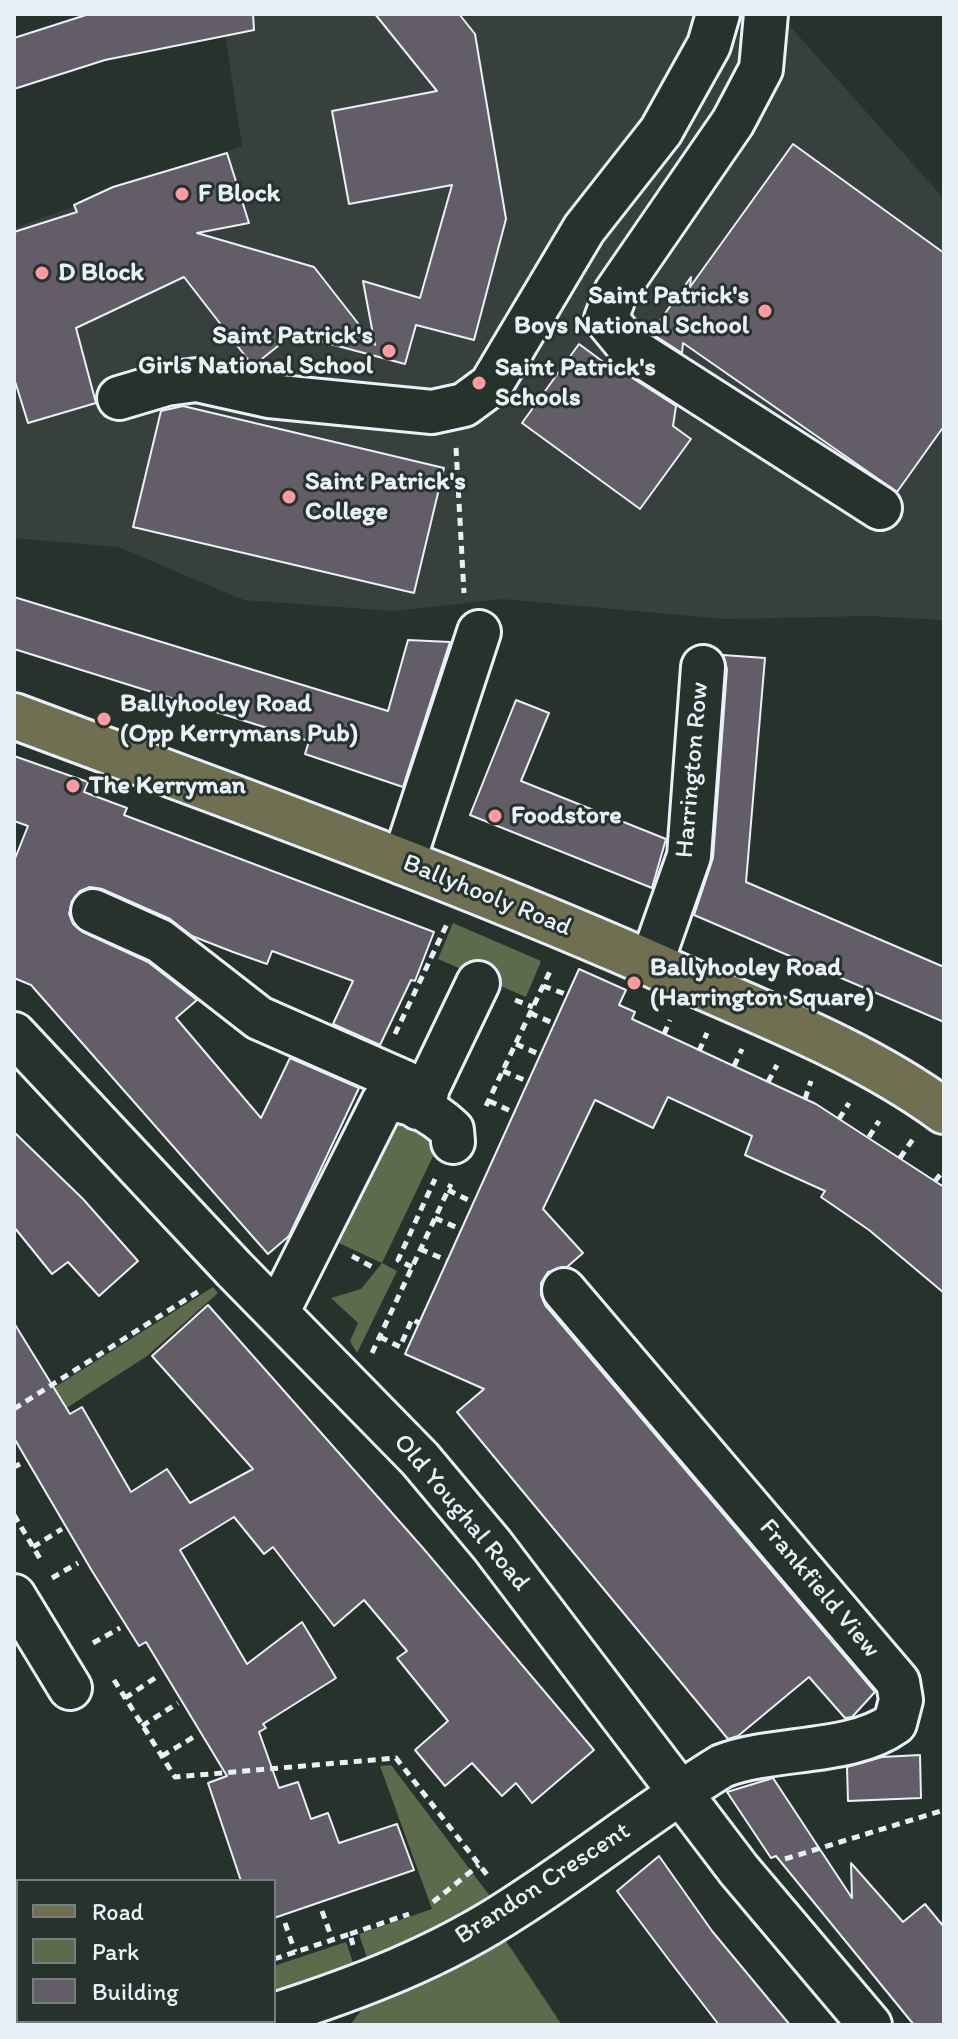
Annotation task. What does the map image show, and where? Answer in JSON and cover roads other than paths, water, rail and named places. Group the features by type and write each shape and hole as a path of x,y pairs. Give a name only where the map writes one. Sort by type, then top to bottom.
{"main road":[{"name":"Ballyhooly Road","path":"14,716 403,863 651,964 874,1066 944,1111"}],"street":[{"path":"119,398 166,384 197,380 269,396 432,412 464,405 491,385 584,229 661,131 709,45 718,14"},
{"path":"766,14 761,69 733,122 616,292 606,319 630,348 880,508"},
{"path":"403,863 479,632"},
{"name":"Harrington Row","path":"651,964 689,856 703,667"},
{"path":"93,911 160,941 259,1018 377,1071 422,1100 452,1130 453,1142"},
{"path":"422,1100 478,983"},
{"name":"Old Youghal Road","path":"14,1034 234,1269 420,1459 483,1534 739,1870 870,2025"},
{"path":"277,1313 383,1102 422,1100"},
{"name":"Frankfield View","path":"564,1290 898,1682 901,1700 895,1723 884,1731 870,1738 749,1756 722,1766 680,1792"},
{"path":"14,1596 70,1688"},
{"name":"Brandon Crescent","path":"302,2014 433,1954 513,1910 680,1792"}],"place":[{"name":"F Block","path":"182,194"},
{"name":"D Block","path":"42,273"},
{"name":"Saint Patrick's Boys National School","path":"765,311"},
{"name":"Saint Patrick's Girls National School","path":"389,351"},
{"name":"Saint Patrick's Schools","path":"479,383"},
{"name":"Saint Patrick's College","path":"289,497"},
{"name":"Ballyhooley Road (Opp Kerrymans Pub)","path":"104,719"},
{"name":"The Kerryman","path":"73,786"},
{"name":"Foodstore","path":"495,816"},
{"name":"Ballyhooley Road (Harrington Square)","path":"634,983"}]}
